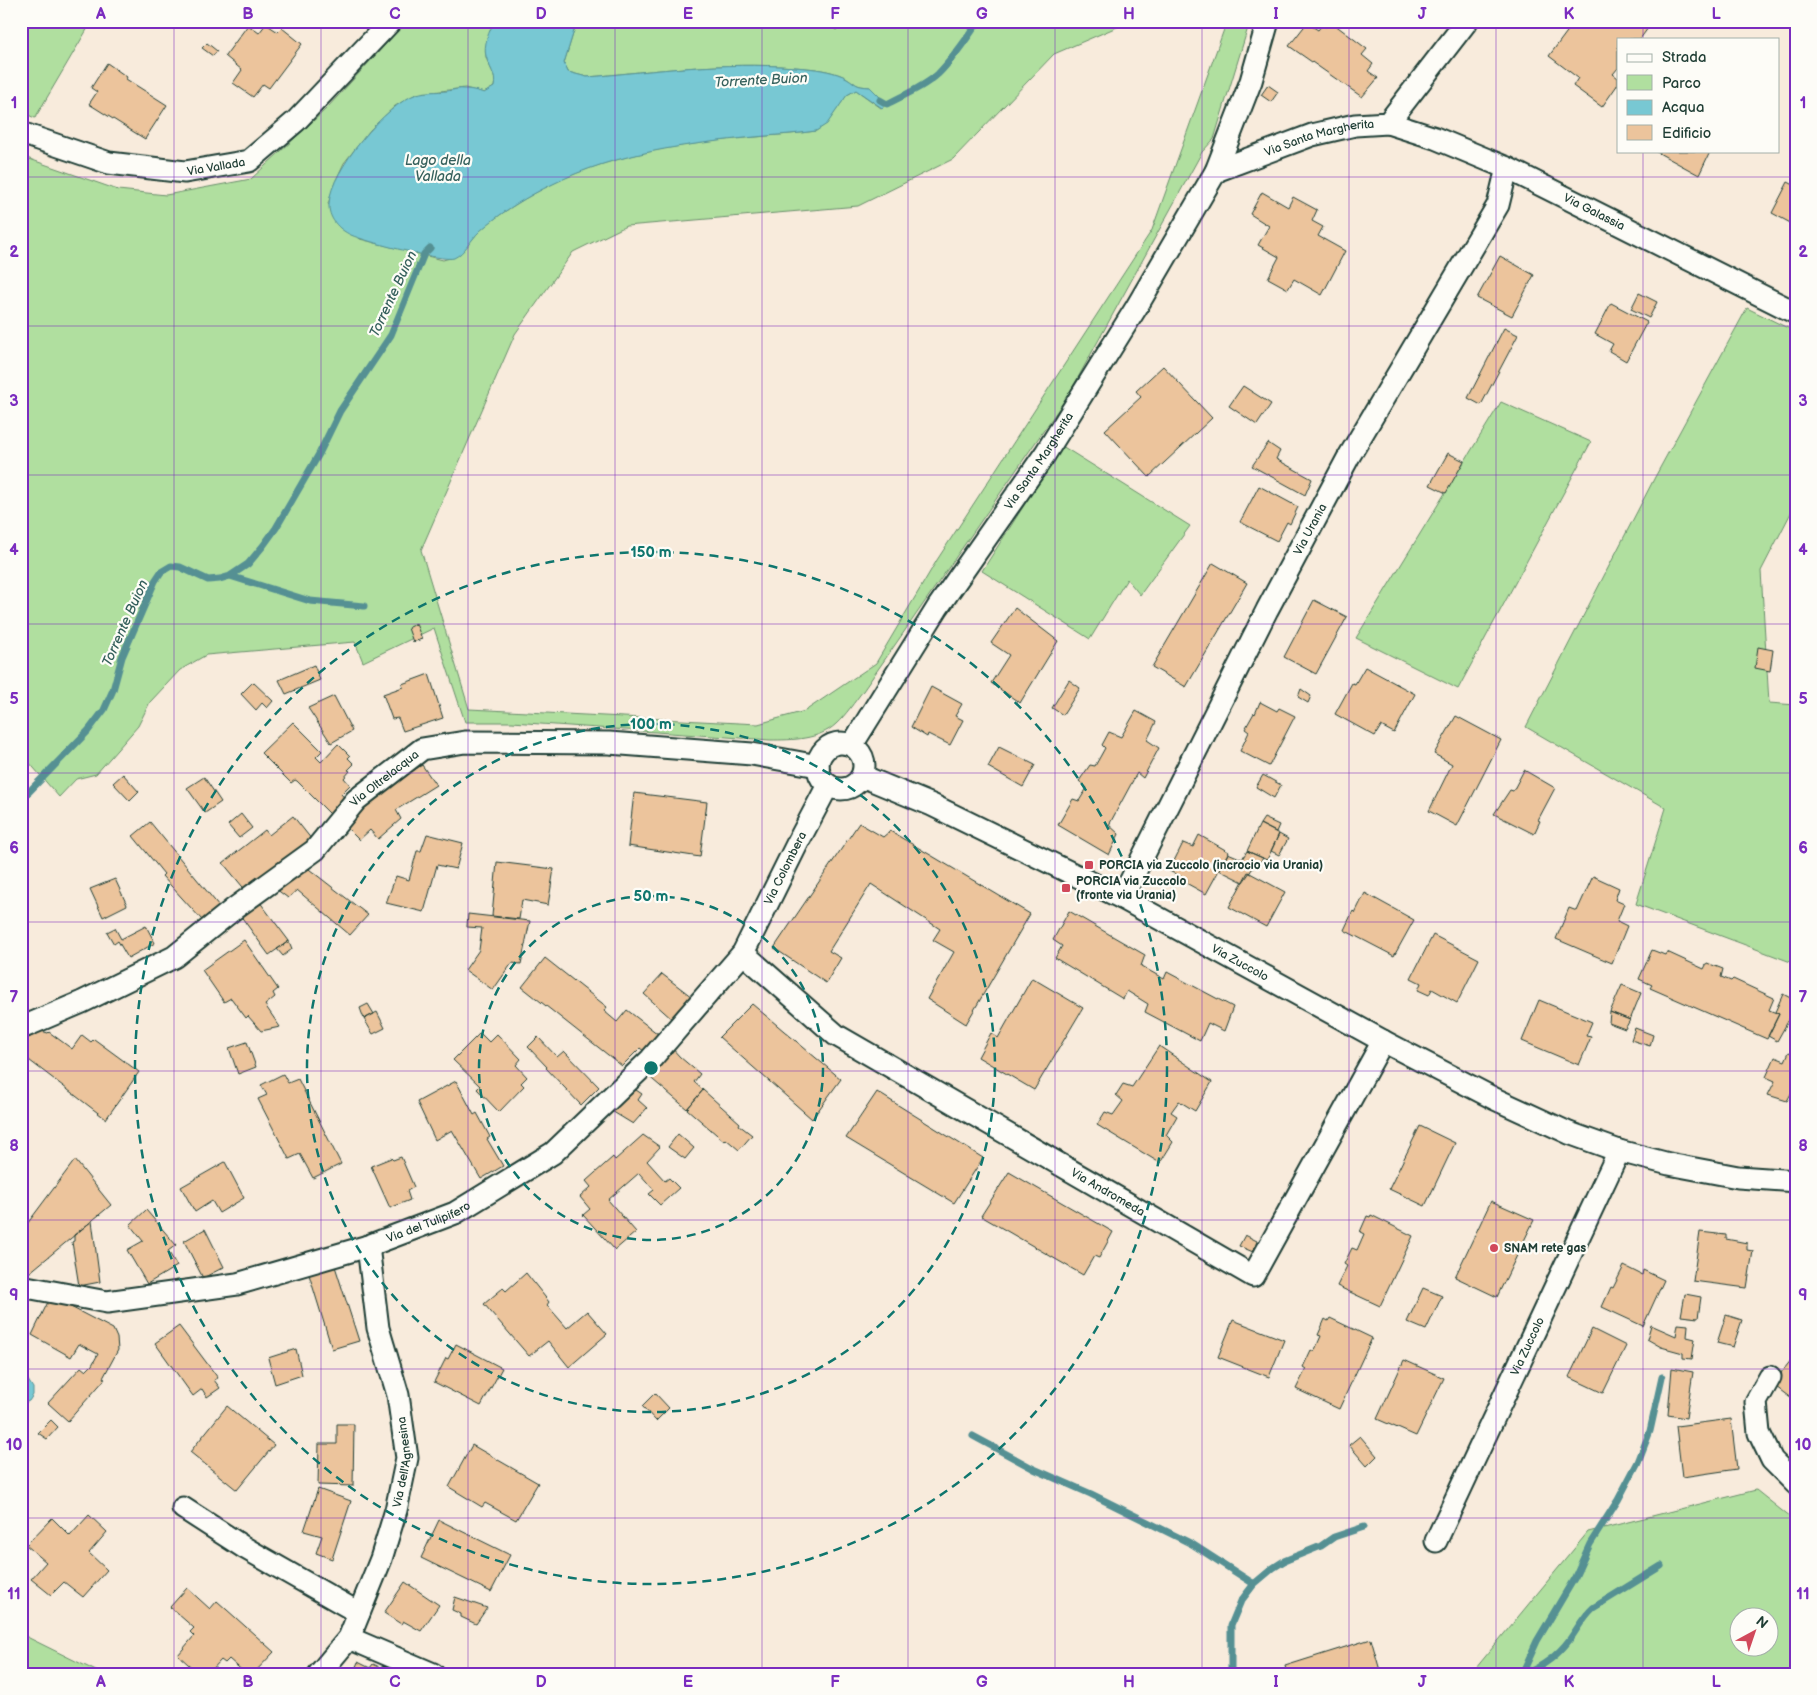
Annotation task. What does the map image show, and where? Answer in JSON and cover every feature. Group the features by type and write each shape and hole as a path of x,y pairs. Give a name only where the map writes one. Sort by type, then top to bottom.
{"street":[{"name":"Via Vallada","path":"21,132 109,163 185,172 249,161 296,120 391,21"},
{"name":"Via Santa Margherita","path":"852,745 938,607 1045,454 1136,308 1216,171 1251,81 1268,21"},
{"name":"Via Santa Margherita","path":"1216,171 1312,135 1355,124 1388,123 1467,21"},
{"name":"Via Galassia","path":"1388,123 1435,138 1507,168 1796,313"},
{"name":"Via Urania","path":"1122,898 1267,610 1348,458 1498,205 1507,168"},
{"name":"Via Oltrelacqua","path":"21,1028 82,1002 174,957 235,908 314,850 356,800 422,749 466,742 609,743 752,754 818,766"},
{"path":"837,742 852,745 864,760 862,776 855,784 845,789 828,785 820,776 819,758 827,747 837,742"},
{"name":"Via Zuccolo","path":"862,776 932,805 1122,898 1495,1100 1569,1133 1619,1151 1668,1164 1738,1177 1796,1181"},
{"name":"Via Colombera","path":"744,953 828,785"},
{"name":"Via Andromeda","path":"744,953 836,1035 1253,1276 1383,1040"},
{"name":"Via del Tulipifero","path":"21,1286 107,1302 237,1284 368,1246 455,1212 553,1153 651,1059 744,953"},
{"name":"Via Zuccolo","path":"1436,1540 1619,1151"},
{"name":"Via dell'Agnesina","path":"319,1674 349,1638 381,1558 396,1510 407,1458 398,1395 378,1328 368,1246"},
{"path":"1770,1377 1756,1402 1759,1434 1772,1460 1796,1484"},
{"path":"183,1508 245,1548 359,1613"},
{"path":"349,1638 433,1674"}],"green space":[{"path":"21,21 92,21 35,118 21,112"},
{"path":"407,21 495,21 486,49 487,61 494,75 494,87 484,93 465,88 416,94 395,106 370,130 344,163 328,204 360,239 443,260 457,255 480,230 519,202 554,183 602,164 678,146 816,131 827,123 847,95 856,90 881,108 870,87 857,85 838,74 811,68 754,65 729,66 587,77 568,72 564,63 577,21 1131,21 1054,54 953,159 858,206 626,226 573,252 515,334 421,550 469,709 758,724 805,711 876,663 937,560 1152,230 1227,21 1250,21 1214,139 1202,152 1069,394 863,691 836,724 829,729 805,738 770,740 512,722 465,722 434,628 363,662 355,642 206,655 180,670 150,702 138,726 96,774 76,779 59,797 21,753 21,156 118,190 166,195 251,179 326,109"},
{"path":"1747,308 1796,332 1796,503 1761,571 1769,703 1796,705 1796,964 1636,904 1666,808 1526,727 1655,477"},
{"path":"1501,402 1591,442 1458,689 1356,638"},
{"path":"1062,446 1190,526 1140,595 1127,579 1090,639 982,571"},
{"path":"1756,1490 1796,1522 1796,1674 1471,1674 1588,1532"},
{"path":"21,1634 102,1674 21,1674"}],"water":[{"name":"Lago della Vallada","path":"495,21 577,21 564,63 568,72 587,77 729,66 754,65 806,68 833,72 859,86 870,87 887,104 882,108 856,90 847,95 827,124 816,131 678,147 626,157 577,173 534,194 497,217 480,231 461,253 454,258 435,257 386,246 359,238 342,230 330,213 329,203 332,189 339,173 362,140 376,124 404,100 420,93 460,89 484,93 494,87 494,75 486,56 485,48"},
{"path":"21,1369 33,1388 33,1395 29,1401 22,1404"}],"building":[{"path":"828,21 844,21 836,30"},
{"path":"1330,21 1367,49 1362,55 1373,64 1368,71 1378,78 1362,97 1289,46 1307,23 1318,30 1322,25 1326,27"},
{"path":"1575,21 1599,21 1605,25 1608,21 1648,21 1651,24 1641,38 1617,38 1617,69 1613,74 1617,77 1617,85 1602,107 1573,86 1578,78 1549,56"},
{"path":"266,24 278,32 282,28 302,44 269,88 263,84 253,97 233,83 242,70 225,56 248,25 259,33"},
{"path":"207,43 217,51 213,56 202,48"},
{"path":"107,63 127,77 126,79 167,105 145,139 89,104 97,92 91,88"},
{"path":"1268,85 1278,92 1271,102 1261,95"},
{"path":"1657,152 1709,152 1699,175"},
{"path":"1788,182 1796,186 1796,226 1772,213"},
{"path":"1262,192 1288,207 1293,197 1317,210 1312,221 1323,227 1318,236 1345,251 1322,295 1294,279 1288,289 1268,278 1279,257 1258,245 1269,226 1250,214"},
{"path":"1500,256 1534,275 1512,316 1477,298"},
{"path":"1639,293 1657,302 1649,318 1631,309"},
{"path":"1611,303 1647,322 1626,361 1609,351 1613,344 1595,334"},
{"path":"1504,328 1518,335 1481,405 1468,398"},
{"path":"1163,366 1212,418 1149,477 1105,430 1141,397 1136,391"},
{"path":"1243,386 1271,404 1257,425 1229,406"},
{"path":"1268,443 1280,451 1276,459 1312,479 1305,495 1252,466"},
{"path":"1448,453 1464,461 1446,493 1430,485"},
{"path":"1259,486 1298,507 1290,524 1287,522 1277,541 1240,522"},
{"path":"1213,563 1247,583 1186,687 1152,667"},
{"path":"1314,600 1347,617 1316,674 1284,657"},
{"path":"1015,608 1058,641 1020,703 991,683 1009,655 991,643"},
{"path":"416,624 422,639 413,642 408,628"},
{"path":"1758,647 1773,650 1770,671 1755,668"},
{"path":"314,665 320,680 286,694 279,680"},
{"path":"1365,667 1415,694 1394,733 1381,726 1375,736 1335,714 1352,683 1355,684"},
{"path":"429,674 443,718 403,731 398,718 392,719 383,694 403,687 402,684"},
{"path":"1069,680 1080,688 1063,715 1052,708"},
{"path":"253,682 273,701 267,708 262,703 256,710 241,694"},
{"path":"931,687 962,704 955,716 963,720 950,745 928,734 927,737 911,727"},
{"path":"1301,689 1311,696 1308,703 1298,697"},
{"path":"334,696 352,731 331,743 308,708"},
{"path":"1260,702 1277,711 1279,708 1295,716 1269,766 1240,751 1249,732 1245,729"},
{"path":"1136,711 1156,722 1147,740 1159,748 1143,778 1137,773 1109,825 1119,834 1109,855 1058,825 1073,799 1079,801 1087,788 1079,781 1090,765 1095,766 1105,748 1102,745 1109,732 1121,737"},
{"path":"1456,716 1501,740 1457,826 1429,811 1452,764 1434,754"},
{"path":"293,722 322,751 316,757 321,762 338,744 350,756 348,758 354,764 344,778 350,785 341,794 348,802 333,817 297,781 295,780 291,783 261,753"},
{"path":"999,747 1035,765 1023,787 988,767"},
{"path":"422,765 436,785 396,810 401,819 378,839 370,830 359,840 345,826 371,797"},
{"path":"1524,770 1555,788 1538,820 1540,821 1534,834 1494,814 1510,790 1513,791"},
{"path":"123,774 139,792 130,801 113,783"},
{"path":"1263,775 1281,785 1274,798 1256,787"},
{"path":"204,777 221,802 205,813 187,788"},
{"path":"634,793 707,802 700,857 628,846"},
{"path":"241,814 252,828 239,838 228,825"},
{"path":"293,816 312,840 247,892 223,863 265,830 269,835"},
{"path":"1264,818 1279,825 1276,832 1260,824"},
{"path":"150,822 219,906 202,920 162,876 164,874 133,836"},
{"path":"859,823 883,837 890,831 1030,914 966,1024 927,999 954,952 933,940 940,929 871,884 829,951 841,958 826,983 774,948"},
{"path":"1260,824 1279,834 1267,860 1247,851"},
{"path":"427,834 463,843 456,869 437,865 424,912 386,903 396,876 409,880 417,851 421,851"},
{"path":"1279,834 1288,839 1279,855 1271,851"},
{"path":"1199,835 1229,852 1206,894 1186,883 1188,880 1169,871 1183,843 1193,847"},
{"path":"1247,851 1263,858 1257,866 1255,865 1243,882 1219,870 1228,853 1242,859"},
{"path":"497,862 554,869 548,905 522,900 519,919 492,916"},
{"path":"305,866 368,915 350,935 297,890 288,898 276,889"},
{"path":"1248,872 1285,892 1266,927 1229,907"},
{"path":"1593,876 1619,888 1615,900 1624,904 1617,921 1627,926 1612,963 1556,939 1569,908 1577,911"},
{"path":"115,879 127,905 103,917 90,889"},
{"path":"1365,893 1414,920 1394,956 1344,930 1353,911 1355,913"},
{"path":"259,901 289,941 269,955 240,915"},
{"path":"1069,911 1145,955 1141,966 1164,979 1167,972 1233,1007 1224,1031 1208,1023 1200,1041 1145,1012 1148,1004 1127,991 1123,999 1055,958 1062,946 1053,940"},
{"path":"468,914 530,921 521,964 512,963 493,990 465,970 479,950 482,928 467,927"},
{"path":"146,926 155,943 128,958 118,941 114,944 107,932 115,928 121,939"},
{"path":"1433,935 1479,959 1457,1003 1432,989 1429,995 1418,990 1421,983 1411,978"},
{"path":"244,940 278,989 273,993 275,997 265,1005 280,1027 261,1031 248,1016 246,1018 231,998 224,1002 202,970"},
{"path":"289,941 292,949 283,956 277,949"},
{"path":"1652,950 1665,955 1667,952 1704,969 1707,963 1723,969 1721,977 1731,981 1733,979 1774,998 1769,1010 1779,1014 1767,1039 1650,988 1652,985 1639,979"},
{"path":"545,958 607,1007 604,1011 617,1022 627,1010 658,1034 645,1052 640,1048 622,1066 522,987"},
{"path":"662,974 692,997 673,1020 644,994"},
{"path":"1032,978 1083,1008 1034,1090 978,1057 991,1033 998,1038"},
{"path":"1622,985 1641,993 1630,1020 1610,1012"},
{"path":"1783,994 1796,1001 1796,1007 1777,1041 1768,1036 1779,1014 1775,1012"},
{"path":"1539,1000 1592,1022 1586,1036 1591,1037 1579,1065 1522,1041"},
{"path":"368,1004 374,1014 364,1019 360,1008"},
{"path":"752,1004 841,1079 812,1119 719,1037"},
{"path":"377,1012 385,1028 373,1034 364,1019"},
{"path":"1610,1012 1630,1020 1625,1029 1609,1023"},
{"path":"1796,1016 1796,1036 1788,1033"},
{"path":"1635,1028 1653,1035 1650,1046 1631,1040"},
{"path":"41,1031 49,1032 72,1049 82,1035 91,1042 94,1039 139,1072 106,1119 21,1054 21,1042"},
{"path":"480,1033 489,1042 497,1034 521,1059 516,1065 527,1077 521,1083 524,1086 499,1112 477,1089 480,1086 453,1060"},
{"path":"538,1037 557,1057 564,1051 599,1087 581,1105 528,1047"},
{"path":"247,1042 256,1067 238,1074 229,1048"},
{"path":"670,1046 700,1074 694,1082 703,1090 687,1109 646,1074"},
{"path":"1159,1046 1212,1082 1195,1111 1179,1101 1171,1112 1177,1116 1166,1135 1173,1142 1160,1163 1097,1125 1105,1112 1113,1115 1123,1101 1116,1095 1123,1084 1132,1087"},
{"path":"1789,1052 1796,1055 1796,1089 1794,1088 1787,1101 1768,1095 1775,1081 1766,1077 1775,1057 1785,1061"},
{"path":"283,1074 288,1083 298,1079 341,1164 313,1178 300,1154 289,1159 258,1099 267,1095 261,1085"},
{"path":"456,1081 474,1115 477,1113 490,1137 487,1139 503,1166 481,1179 452,1130 435,1140 417,1102"},
{"path":"633,1088 642,1094 638,1100 647,1108 633,1124 610,1110"},
{"path":"703,1090 752,1135 739,1150 726,1139 724,1141 687,1109"},
{"path":"877,1092 983,1158 954,1203 846,1138"},
{"path":"1420,1126 1455,1143 1425,1206 1389,1189"},
{"path":"678,1134 694,1148 685,1159 668,1147"},
{"path":"643,1135 660,1147 647,1161 665,1181 669,1178 679,1188 660,1205 649,1194 654,1190 639,1173 608,1200 636,1232 615,1250 583,1215 590,1209 580,1197 591,1187 586,1181 613,1157 615,1160"},
{"path":"401,1157 414,1187 407,1191 410,1200 390,1208 371,1166 391,1158 393,1160"},
{"path":"75,1160 111,1205 29,1273 21,1264 21,1232"},
{"path":"225,1162 244,1198 219,1213 212,1201 195,1212 181,1187"},
{"path":"1009,1172 1113,1232 1099,1258 1094,1256 1083,1275 981,1216"},
{"name":"SNAM rete gas","path":"1491,1201 1534,1220 1497,1297 1455,1277"},
{"path":"146,1210 176,1245 168,1251 177,1266 147,1284 127,1250 143,1241 130,1225"},
{"path":"1371,1215 1413,1236 1380,1306 1337,1286 1347,1266 1344,1264 1352,1248 1357,1250 1364,1234 1360,1232 1367,1216 1370,1217"},
{"path":"92,1221 100,1282 79,1286 72,1242 74,1241 74,1235"},
{"path":"205,1229 224,1267 203,1278 184,1241"},
{"path":"1700,1232 1726,1235 1726,1239 1747,1243 1747,1250 1753,1251 1747,1288 1693,1281"},
{"path":"1245,1235 1257,1241 1253,1252 1239,1246"},
{"path":"333,1260 359,1341 332,1349 307,1268"},
{"path":"1624,1266 1642,1275 1643,1270 1664,1280 1643,1326 1602,1307 1611,1287 1613,1288"},
{"path":"526,1273 549,1302 547,1305 567,1328 587,1311 607,1334 569,1367 548,1341 529,1356 484,1304 503,1288 506,1291"},
{"path":"1423,1288 1442,1296 1426,1330 1407,1322"},
{"path":"1685,1294 1701,1297 1698,1318 1681,1316"},
{"path":"48,1302 65,1304 113,1329 117,1338 118,1350 103,1378 105,1379 68,1421 48,1403 81,1367 86,1371 98,1354 79,1344 71,1357 32,1335"},
{"path":"1726,1315 1742,1320 1733,1347 1717,1343"},
{"path":"1330,1318 1372,1338 1339,1409 1296,1389 1306,1369 1303,1367 1311,1350 1314,1352 1321,1336 1318,1335 1325,1319 1328,1321"},
{"path":"1233,1320 1284,1340 1269,1377 1218,1357"},
{"path":"1678,1324 1688,1325 1687,1337 1695,1339 1692,1359 1683,1358 1683,1353 1661,1347 1647,1339 1651,1325 1676,1336"},
{"path":"179,1326 218,1378 214,1380 220,1388 207,1397 202,1389 193,1396 155,1343"},
{"path":"1592,1329 1626,1346 1603,1393 1569,1377"},
{"path":"456,1344 502,1368 481,1406 434,1382 446,1358 448,1359"},
{"path":"296,1349 302,1375 275,1384 268,1358"},
{"path":"1796,1354 1796,1402 1772,1384"},
{"path":"1404,1360 1444,1378 1416,1436 1377,1419"},
{"path":"1672,1368 1693,1372 1686,1418 1668,1415"},
{"path":"655,1393 669,1408 656,1421 642,1406"},
{"path":"227,1406 274,1445 237,1490 190,1452"},
{"path":"1731,1419 1737,1469 1682,1477 1676,1426"},
{"path":"51,1420 58,1427 47,1439 38,1433"},
{"path":"337,1424 354,1424 353,1486 318,1485 319,1444 337,1444"},
{"path":"1360,1436 1377,1456 1367,1466 1349,1445"},
{"path":"472,1445 538,1483 516,1520 485,1503 482,1507 449,1487"},
{"path":"318,1489 351,1501 332,1559 316,1553 322,1536 304,1531"},
{"path":"89,1515 107,1532 89,1553 107,1570 83,1597 64,1582 51,1595 31,1579 46,1562 26,1545 52,1518 70,1536"},
{"path":"439,1520 510,1555 491,1592 421,1558"},
{"path":"405,1582 439,1605 421,1631 403,1621 401,1624 384,1613"},
{"path":"187,1588 210,1609 217,1601 274,1652 253,1674 246,1674 229,1659 225,1663 221,1660 208,1674 199,1674 178,1655 194,1636 190,1632 194,1628 170,1607"},
{"path":"455,1597 487,1608 476,1624 461,1617 461,1614 452,1610"},
{"path":"1371,1639 1381,1674 1287,1674 1285,1666"},
{"path":"358,1662 370,1668 373,1664 394,1674 353,1674"}],"waterway":[{"name":"Torrente Buion","path":"880,100 887,104 927,83 949,62 979,21"},
{"name":"Torrente Buion","path":"21,800 88,731 104,710 113,690 122,657 155,581 161,572 171,566 180,567 208,580 220,579 230,576 248,564 263,546 276,528 319,454 340,411 391,335 424,254 430,248"},
{"path":"230,576 310,601 364,606"},
{"path":"1522,1674 1537,1641 1575,1577 1590,1544 1618,1500 1638,1462 1650,1431 1662,1377"},
{"path":"973,1436 1034,1469 1091,1494 1192,1544 1254,1584"},
{"path":"1231,1674 1231,1625 1241,1601 1254,1584 1284,1561 1321,1546 1334,1537 1364,1527"},
{"path":"1524,1674 1544,1664 1561,1650 1593,1608 1661,1566"}],"place":[{"name":"PORCIA via Zuccolo (incrocio via Urania)","path":"1089,865"},
{"name":"PORCIA via Zuccolo (fronte via Urania)","path":"1066,888"},
{"name":"SNAM rete gas","path":"1494,1248"}]}
